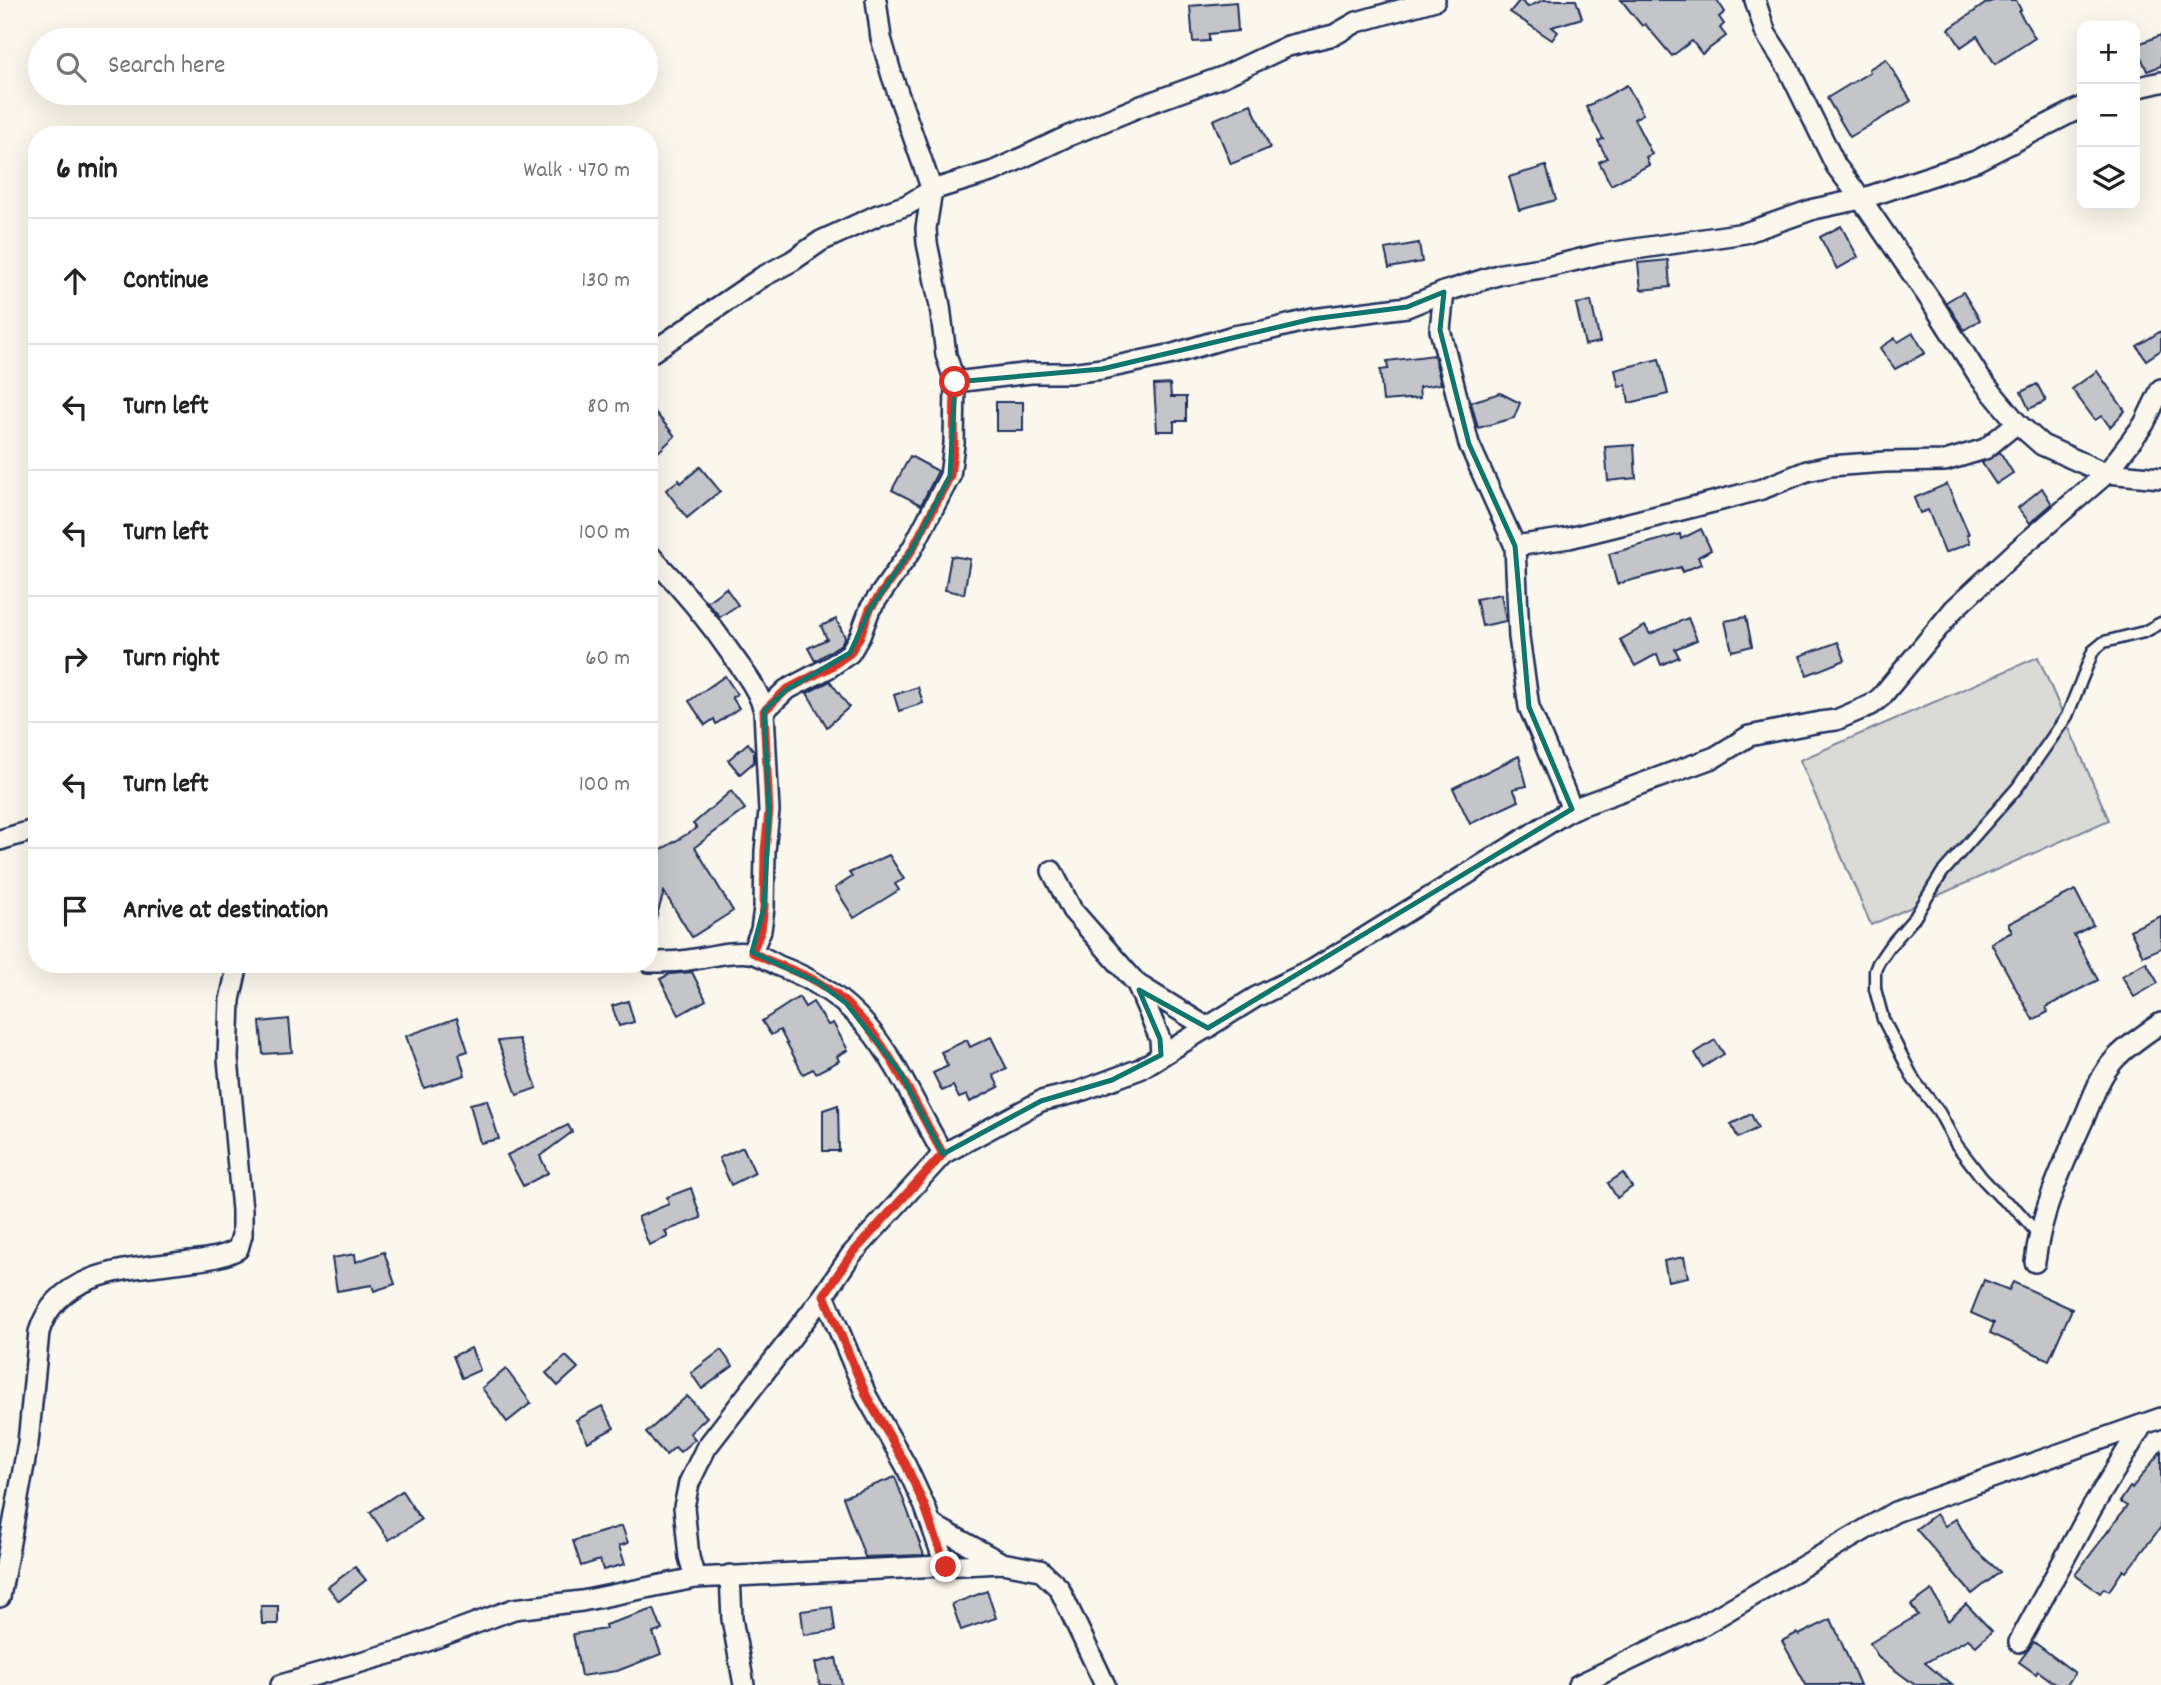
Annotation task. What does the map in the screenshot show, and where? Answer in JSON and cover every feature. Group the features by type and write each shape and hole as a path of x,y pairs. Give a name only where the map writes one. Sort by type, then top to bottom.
{"street":[{"path":"764,711 786,690 830,667 850,653 870,609 912,550 950,476 954,444 955,382 946,355 940,306 927,243 926,229 932,190 892,76 881,38 876,0"},
{"path":"658,348 762,277 821,241 877,215 908,205 932,190 994,171 1066,137 1222,77 1289,46 1334,35 1357,22 1435,0"},
{"path":"1755,0 1766,34 1788,68 1836,166 1861,199 1980,378 2017,423 2042,445 2107,473 2161,478"},
{"path":"2140,87 2161,82"},
{"path":"955,382 1031,373 1070,373 1102,369 1312,319 1408,307 1501,274 1548,267 1601,254 1745,233 1814,209 1861,199 1976,161 2077,110"},
{"path":"1444,292 1440,330 1469,444 1515,546 1519,637 1529,707 1572,809"},
{"path":"695,1578 684,1524 685,1497 706,1448 824,1295 851,1255 943,1154 1041,1101 1140,1069 1256,997 1314,968 1572,809 1715,757 1749,736 1836,720 1871,705 1913,660 1954,609 2107,473 2144,424 2161,389"},
{"path":"1515,546 1569,538 1731,497 1762,489 1807,471 1830,466 1945,461 1985,449 2017,423"},
{"path":"658,563 713,627 760,695 764,711 769,811 764,908 761,930 752,952"},
{"path":"0,840 28,832"},
{"path":"1052,871 1072,910 1137,984 1208,1027"},
{"path":"658,962 752,952 820,983 846,1003 878,1037 900,1072 943,1154"},
{"path":"0,1597 28,1443 38,1332 51,1305 66,1290 97,1277 131,1269 206,1259 230,1254 238,1249 242,1235 242,1210 228,1059 230,1000 236,973"},
{"path":"1137,984 1160,1039 1161,1055"},
{"path":"2035,1262 2038,1234 2071,1143 2105,1073 2130,1045 2161,1023"},
{"path":"824,1295 867,1397 906,1465 933,1525 946,1567"},
{"path":"1578,1685 1607,1680 1895,1512 2161,1418"},
{"path":"2019,1642 2092,1508 2140,1429 2139,1426"},
{"path":"933,1525 1003,1563"},
{"path":"281,1685 403,1650 514,1609 582,1601 695,1578 1003,1563 1040,1570 1059,1588 1105,1685"},
{"path":"730,1575 732,1619 744,1685"}],"lane":[{"path":"2038,1234 2016,1209 1982,1178 1956,1144 1939,1112 1910,1073 1883,1018 1875,989 1875,971 1889,947 1915,917 1942,873 2017,788 2067,716 2093,651 2104,642 2144,632 2161,623"}],"highlighted area":[{"path":"1444,292 1440,330 1469,444 1515,546 1529,707 1572,809 1208,1028 1139,990 1160,1039 1161,1055 1112,1080 1041,1101 943,1154 900,1072 846,1003 819,983 752,952 764,908 769,811 764,711 786,690 850,653 870,609 912,549 950,476 955,382 1102,369 1312,319 1407,307"}],"shaded area":[{"path":"2038,657 2109,820 1871,925 1800,760"}],"building":[{"path":"1520,0 1528,7 1543,0 1576,0 1582,18 1552,27 1558,32 1552,40 1510,12"},
{"path":"1621,0 1717,0 1725,12 1719,17 1724,24 1720,28 1726,36 1702,54 1692,41 1672,56"},
{"path":"1995,0 2016,0 2021,10 2019,12 2035,38 1995,64 1977,36 1961,47 1949,29"},
{"path":"1236,2 1238,31 1209,34 1209,41 1193,42 1190,6"},
{"path":"2161,35 2161,66 2147,71 2140,54 2140,43"},
{"path":"1886,59 1911,101 1850,137 1827,98"},
{"path":"1627,85 1643,114 1634,119 1652,154 1646,157 1649,165 1611,185 1599,162 1607,158 1598,141 1603,139 1586,107"},
{"path":"1251,104 1270,148 1231,164 1213,120"},
{"path":"1546,166 1556,200 1519,210 1509,177"},
{"path":"1841,226 1858,257 1837,269 1820,237"},
{"path":"1419,243 1422,262 1389,268 1385,249"},
{"path":"1668,260 1670,287 1641,290 1638,263"},
{"path":"1963,292 1980,320 1964,330 1946,302"},
{"path":"1591,301 1600,342 1585,345 1576,304"},
{"path":"2161,331 2161,350 2146,360 2137,346"},
{"path":"1913,333 1925,353 1895,369 1880,348 1895,338 1898,342"},
{"path":"1434,355 1441,384 1419,387 1420,398 1383,401 1380,370 1388,369 1387,361"},
{"path":"1659,359 1668,394 1629,403 1626,385 1619,387 1615,370"},
{"path":"2097,371 2125,411 2110,427 2102,416 2095,420 2072,389"},
{"path":"1170,384 1171,397 1186,397 1186,421 1174,421 1174,431 1157,431 1154,385"},
{"path":"2037,384 2046,401 2029,409 2021,392"},
{"path":"1500,393 1520,403 1514,418 1478,428 1471,402"},
{"path":"996,402 1023,402 1023,431 996,431"},
{"path":"658,416 675,436 658,452"},
{"path":"1634,445 1636,478 1608,481 1605,447"},
{"path":"2000,452 2013,473 1996,484 1982,463"},
{"path":"910,456 938,471 921,505 892,490"},
{"path":"700,467 720,491 687,518 666,490 679,480 681,483"},
{"path":"1947,484 1969,534 1970,543 1945,553 1928,510 1920,513 1914,498"},
{"path":"2042,488 2052,504 2030,523 2018,508"},
{"path":"1701,529 1711,550 1698,557 1701,564 1682,572 1681,567 1617,584 1609,554 1680,534 1681,539"},
{"path":"951,556 970,559 964,594 945,590"},
{"path":"726,588 738,605 720,617 707,602"},
{"path":"1501,594 1506,621 1482,626 1476,599"},
{"path":"1746,617 1752,646 1732,651 1725,621"},
{"path":"1688,618 1697,640 1675,649 1679,657 1661,665 1657,654 1635,666 1620,640 1645,626 1650,634"},
{"path":"836,619 845,637 841,644 815,661 808,648 827,639 821,626"},
{"path":"1838,642 1845,660 1807,675 1800,656"},
{"path":"725,676 737,694 732,697 739,708 716,724 714,719 705,725 689,701"},
{"path":"830,681 849,707 827,727 807,693"},
{"path":"918,687 923,703 899,711 894,695"},
{"path":"748,743 754,751 754,762 740,774 728,760"},
{"path":"1519,756 1527,786 1513,789 1519,801 1470,824 1453,788"},
{"path":"731,791 745,809 695,847 733,911 692,937 664,892 658,912 658,852 697,828 693,824"},
{"path":"889,855 904,879 895,884 899,890 854,918 835,888 852,877 849,873"},
{"path":"2075,890 2093,925 2074,935 2098,980 2046,1007 2048,1012 2033,1020 1991,943 2012,932 2008,924"},
{"path":"2161,916 2161,948 2143,956 2130,930"},
{"path":"2146,962 2158,983 2134,997 2122,976"},
{"path":"692,972 706,1000 679,1015 660,979 670,974"},
{"path":"799,997 805,1007 813,1002 828,1025 833,1023 848,1050 837,1056 839,1061 816,1073 813,1069 803,1074 780,1030 771,1035 762,1021"},
{"path":"628,1001 634,1022 619,1026 612,1006"},
{"path":"457,1018 468,1051 459,1054 465,1075 424,1088 406,1036"},
{"path":"289,1019 292,1052 263,1054 260,1022"},
{"path":"991,1037 1007,1069 993,1075 999,1087 970,1102 967,1095 959,1098 953,1086 942,1091 933,1073 948,1066 941,1052 967,1040 970,1047"},
{"path":"519,1039 537,1088 517,1095 498,1041"},
{"path":"1715,1040 1724,1054 1703,1067 1695,1053"},
{"path":"487,1100 499,1139 480,1143 470,1104"},
{"path":"838,1105 839,1151 823,1151 823,1110"},
{"path":"1751,1114 1758,1128 1738,1138 1731,1124"},
{"path":"568,1125 572,1132 540,1156 548,1173 523,1186 507,1155"},
{"path":"743,1147 755,1173 731,1185 719,1158"},
{"path":"1623,1173 1632,1187 1617,1198 1608,1183"},
{"path":"691,1188 701,1218 665,1231 668,1237 649,1245 638,1217 669,1204 667,1197"},
{"path":"384,1252 395,1284 374,1291 372,1285 337,1291 332,1258 355,1254 356,1262"},
{"path":"1684,1257 1688,1277 1668,1281 1664,1261"},
{"path":"1984,1280 2009,1290 2013,1282 2072,1309 2049,1360 1990,1333 1994,1323 1971,1313"},
{"path":"471,1348 480,1370 462,1378 453,1356"},
{"path":"721,1350 733,1366 702,1389 691,1373"},
{"path":"566,1356 578,1368 558,1386 546,1373"},
{"path":"506,1369 531,1403 507,1422 482,1388"},
{"path":"687,1396 707,1417 690,1433 695,1439 680,1452 675,1447 666,1455 646,1433"},
{"path":"602,1406 614,1428 588,1442 576,1420"},
{"path":"2161,1451 2161,1527 2126,1572 2123,1570 2109,1591 2104,1588 2100,1593 2075,1575 2127,1506 2120,1502 2130,1487 2132,1488"},
{"path":"895,1477 924,1555 865,1557 843,1497"},
{"path":"402,1491 421,1520 389,1540 370,1512"},
{"path":"1936,1514 1945,1526 1956,1519 1973,1548 2000,1572 1972,1594 1916,1529"},
{"path":"622,1526 628,1543 619,1546 625,1564 603,1570 600,1560 581,1566 573,1541"},
{"path":"355,1567 366,1580 339,1601 328,1587"},
{"path":"1932,1590 1948,1621 1966,1604 1992,1631 1976,1646 1968,1639 1925,1663 1952,1685 1915,1685 1879,1658 1870,1643 1918,1615 1911,1605"},
{"path":"987,1591 996,1618 961,1630 952,1604"},
{"path":"261,1606 278,1606 278,1624 262,1624"},
{"path":"832,1607 835,1631 804,1635 801,1611"},
{"path":"654,1609 662,1630 653,1633 661,1654 617,1671 581,1676 573,1634 606,1629 605,1625"},
{"path":"1831,1619 1860,1685 1806,1685 1782,1641"},
{"path":"2034,1642 2075,1673 2067,1685 2057,1685 2038,1671 2036,1674 2019,1662"},
{"path":"836,1658 842,1685 820,1685 815,1663"}],"route":[{"path":"946,1567 925,1507 906,1465 867,1397 824,1295 851,1255 943,1154 900,1072 878,1037 846,1003 820,983 752,952 761,930 764,908 769,811 764,711 786,690 830,667 850,653 870,609 912,550 950,476 954,444 955,382"}]}
